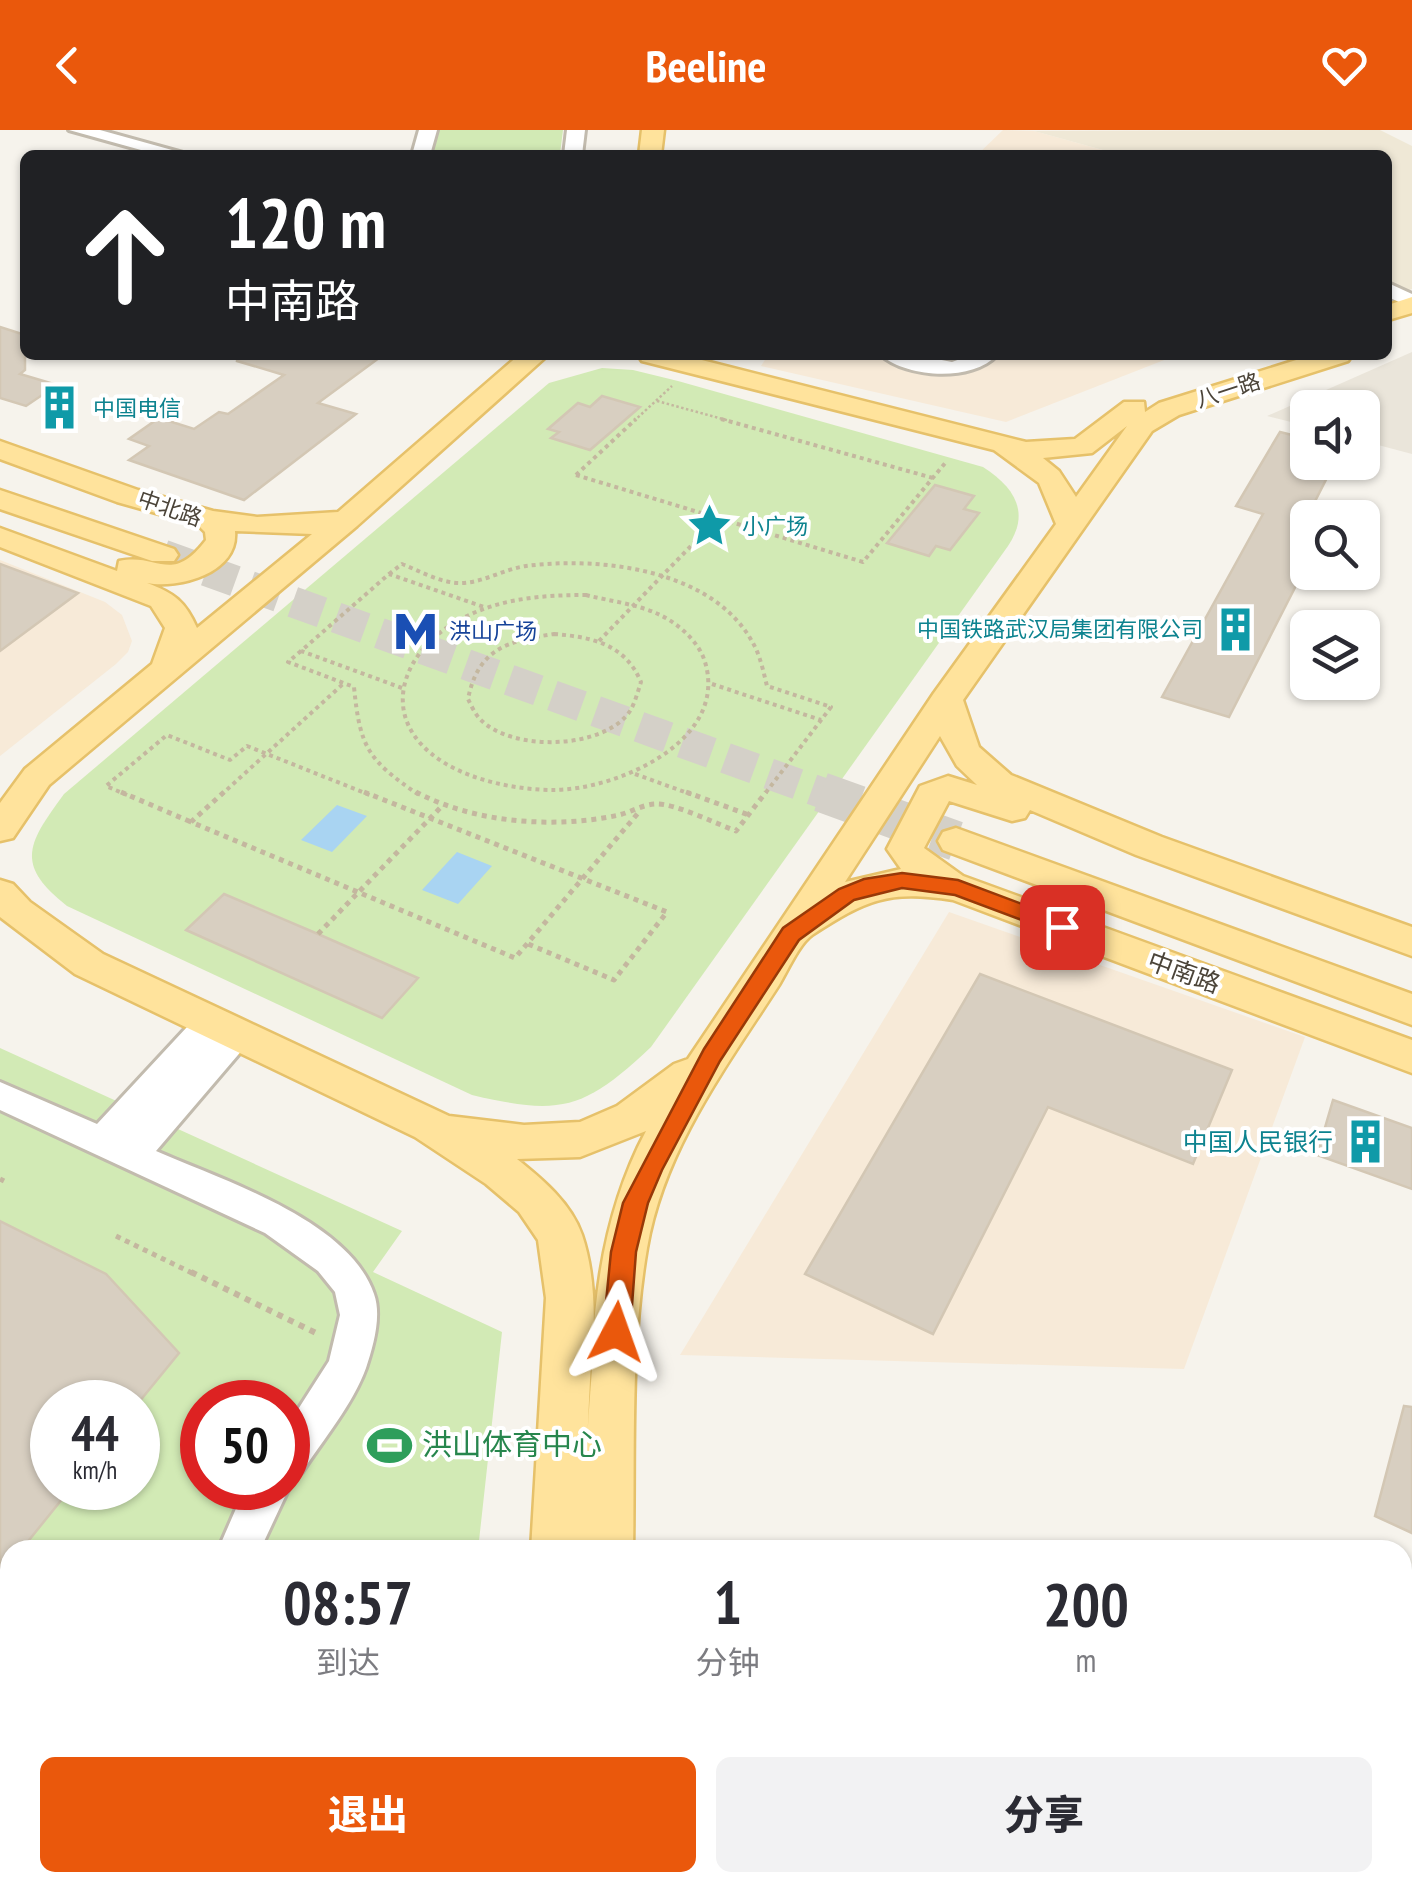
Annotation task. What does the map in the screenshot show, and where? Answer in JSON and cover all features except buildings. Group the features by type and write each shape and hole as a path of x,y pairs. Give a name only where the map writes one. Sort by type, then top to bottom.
{"main road":[{"path":"672,367 1001,446 1037,451 1082,446 1174,383 1241,360"},
{"name":"八一路","path":"607,1540 618,1296 636,1203 677,1114 712,1055 946,700 1142,425 1169,409 1323,360"},
{"path":"0,804 536,362"},
{"path":"1001,446 1051,476 1062,493 1070,522"},
{"name":"中北路","path":"0,450 212,523 284,528 347,520"},
{"name":"中北路","path":"0,476 173,548 0,498"},
{"path":"62,560 105,558 154,577 179,578 222,541 222,533 212,523"},
{"path":"0,537 154,595 172,608 181,628 167,669"},
{"path":"946,700 956,742 978,770 999,783 1150,846 1412,942"},
{"path":"0,829 37,777"},
{"path":"958,888 917,864 905,849 933,794 940,789 961,791 1112,845 1150,846"},
{"name":"中南路","path":"1412,983 960,830 1412,1010"},
{"name":"中南路","path":"791,934 847,894 864,887 902,881 958,888 1412,1058"},
{"path":"0,894 17,912 89,964"},
{"path":"0,930 89,964 430,1126 501,1171 549,1215 566,1260 569,1298 557,1540"},
{"path":"430,1126 526,1145 569,1142 626,1124 712,1055"}],"street":[{"path":"78,130 160,150"},
{"path":"911,360 950,370 968,369 980,360"},
{"path":"116,1148 226,1028"},
{"path":"0,1095 278,1222 331,1260 356,1295 358,1315 352,1350 339,1382 310,1426"},
{"path":"243,1540 254,1510"}],"path":[{"path":"672,367 657,401 576,475 863,562 946,462"},
{"path":"657,401 932,478"},
{"path":"600,640 718,518"},
{"path":"580,563 662,576 690,587 731,613 758,647 767,686 831,707 736,831 658,802 641,810 577,822 542,823 473,814 443,805 415,791 374,758 354,718 354,687 288,662 390,574 402,564 459,583 522,567 580,563"},
{"path":"390,574 487,608"},
{"path":"560,594 634,604 690,636 709,666 711,700 693,734 668,756 634,774 594,785 552,790 470,776 430,753 416,738 407,722 402,688 416,656 430,641 487,608 560,594"},
{"path":"542,636 600,640 628,658 641,682 632,710 618,724 576,741 550,744 503,735 473,712 467,697 468,682 490,654 509,644 542,636"},
{"path":"301,651 402,688"},
{"path":"191,822 344,683"},
{"path":"712,684 821,720"},
{"path":"528,944 614,980 667,912 583,879 266,753 247,746 230,760 167,735 106,786 516,958 583,879 641,810"},
{"path":"634,774 748,815"},
{"path":"318,934 443,805"},
{"path":"116,1236 352,1350"}],"shaded area":[{"path":"1003,130 1034,131 1103,150 982,150"},
{"path":"1380,130 1412,146 1412,289 1403,292 1392,285 1392,150 1103,150 1034,131"},
{"path":"1412,352 1412,454 1380,446 1380,390 1326,390"},
{"path":"765,360 1164,360 1006,422 761,366"},
{"path":"1290,406 1290,422 1267,416"},
{"path":"0,560 105,602 122,615 132,641 116,664 0,756"},
{"path":"949,912 1305,1037 1184,1369 680,1355"}],"green space":[{"path":"439,130 563,130 560,150 433,150"},
{"name":"洪山广场","path":"602,368 633,370 678,381 983,467 1011,492 1018,511 1015,534 1008,546 651,1047 607,1084 570,1102 528,1105 472,1095 67,906 50,891 33,865 32,852 42,826 64,794 549,383"},
{"name":"洪山体育中心","path":"0,1048 402,1231 373,1272 502,1332 479,1540 0,1540"}],"water":[{"path":"337,805 367,816 332,852 301,840"},
{"path":"457,852 492,866 458,904 422,890"}],"tunnel":[{"path":"163,555 828,795"},
{"path":"821,792 956,841"}],"place":[{"name":"中国电信","path":"60,408"},
{"name":"小广场","path":"709,526"},
{"name":"中国铁路武汉局集团有限公司","path":"1236,629"},
{"name":"洪山广场","path":"416,631"},
{"name":"中国人民银行","path":"1366,1142"},
{"name":"洪山体育中心","path":"389,1445"}],"route":[{"path":"616,1332 624,1252 636,1203 650,1168 712,1055 791,934 847,894 902,881 958,888 1062,927"}]}
